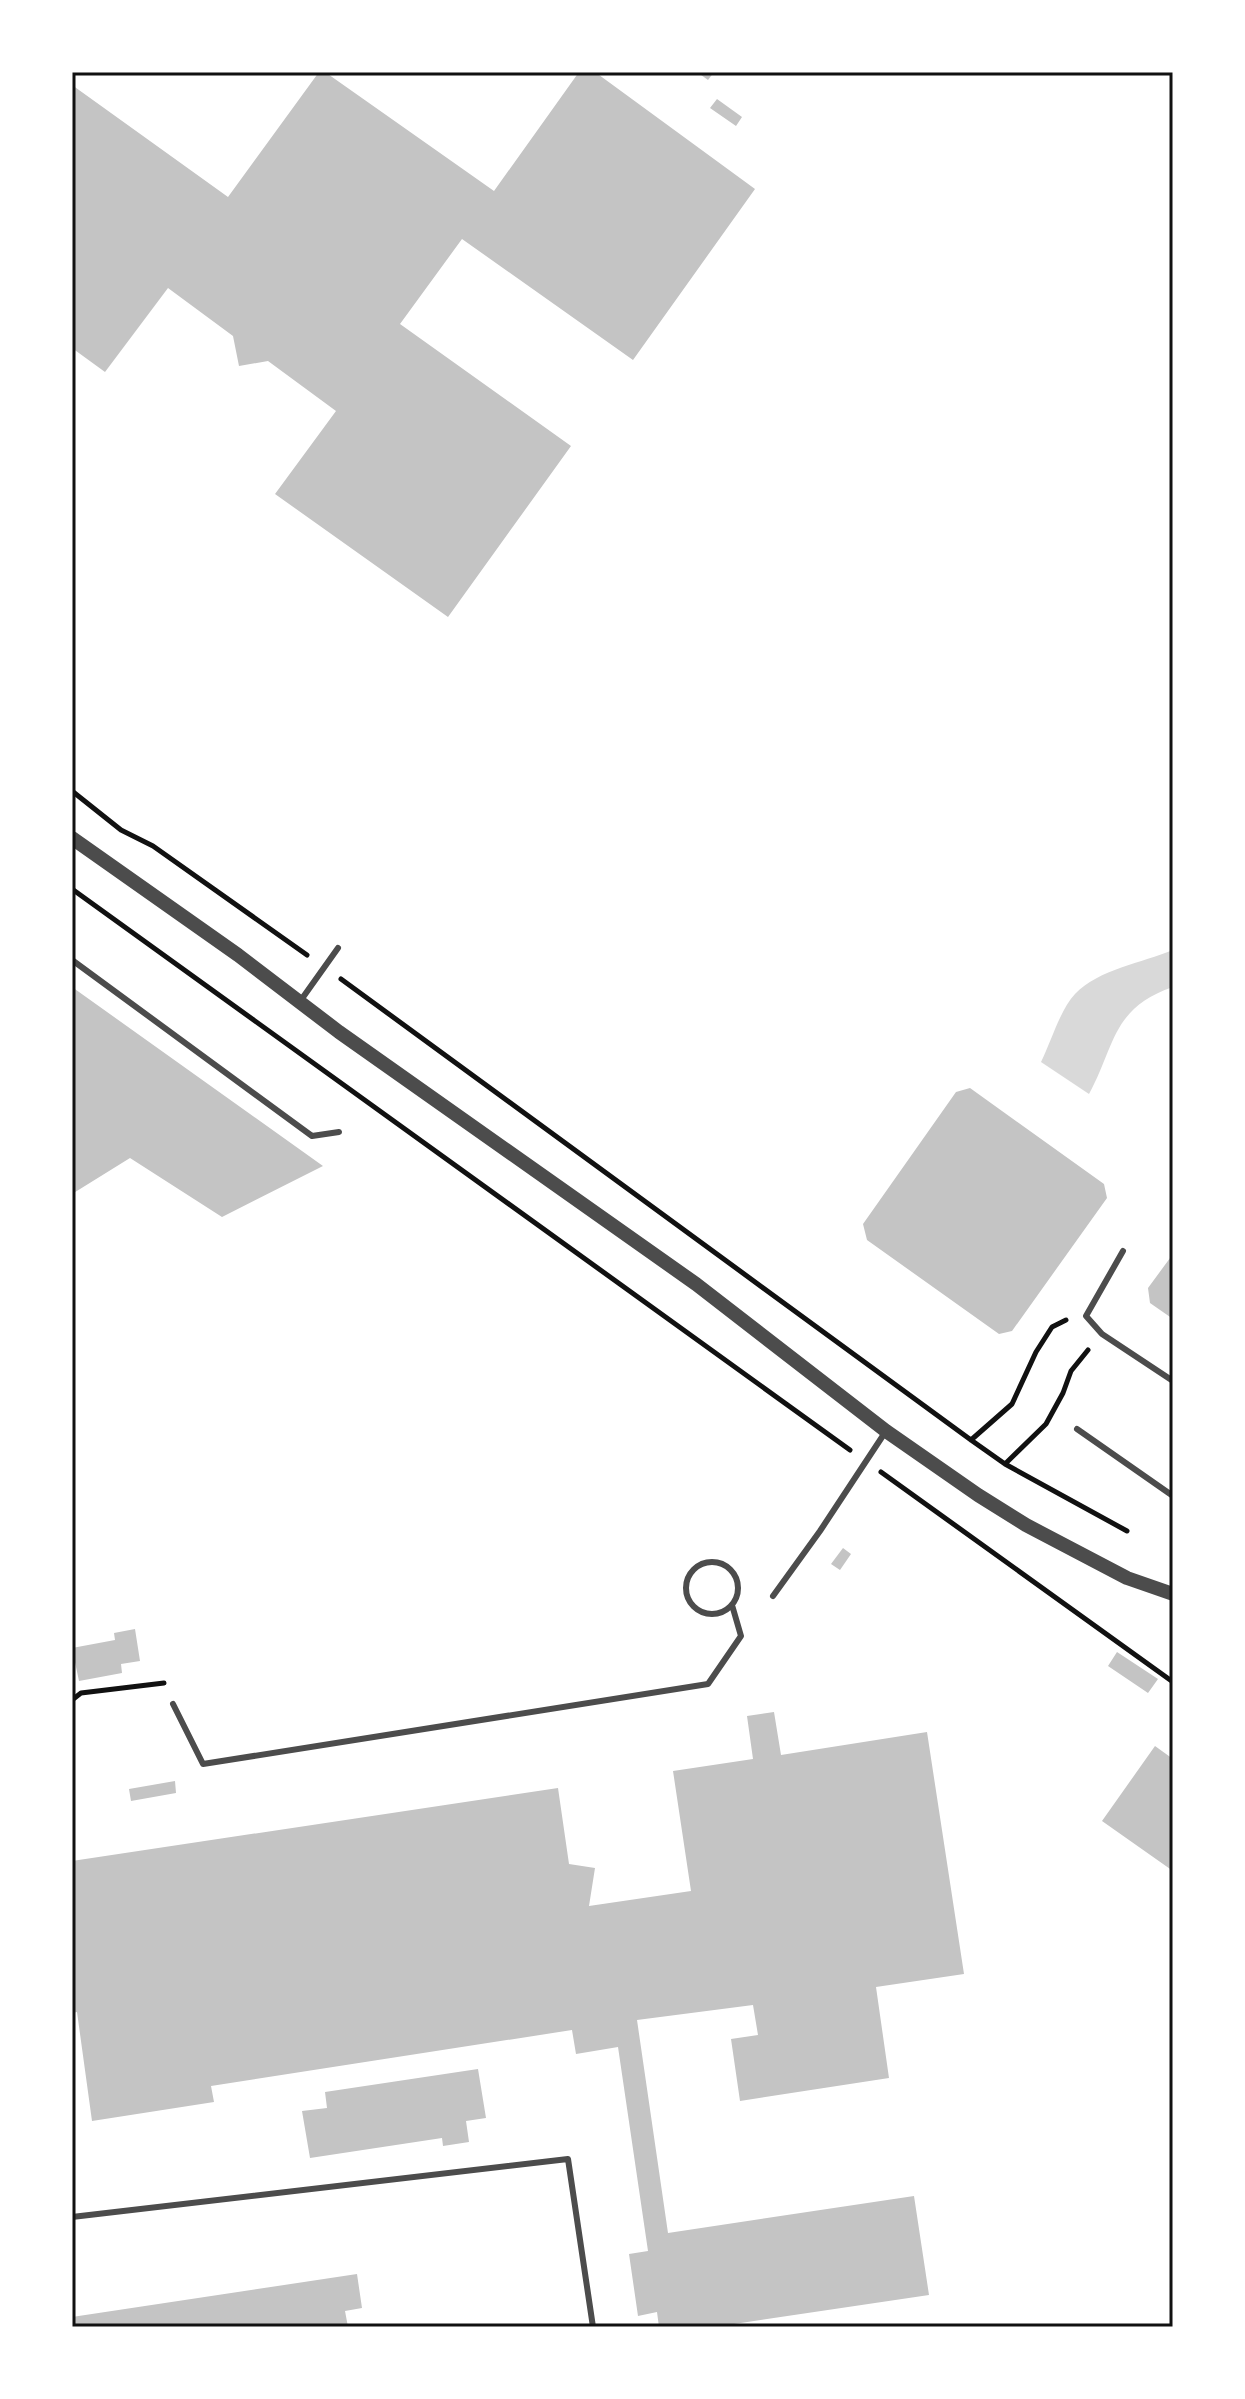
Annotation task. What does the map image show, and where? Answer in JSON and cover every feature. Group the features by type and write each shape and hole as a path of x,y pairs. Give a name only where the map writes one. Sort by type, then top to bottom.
{"street":[{"path":"72,838 238,955 298,1003 696,1284 886,1431 978,1495 1026,1525 1127,1578 1173,1594"}],"lane":[{"path":"298,1003 338,948"},
{"path":"72,960 312,1136 339,1132"},
{"path":"1123,1251 1086,1316 1102,1334 1173,1381"},
{"path":"1077,1429 1173,1496"},
{"path":"773,1596 886,1431"},
{"path":"173,1704 203,1764 708,1684 741,1636 732,1605 739,1589 733,1573 720,1564 703,1564 691,1574 687,1591 694,1607 709,1614 718,1614 732,1605"},
{"path":"72,2217 568,2159 593,2327"}],"path":[{"path":"72,791 121,830 153,846 326,968 1005,1464 1127,1531"},
{"path":"72,889 1173,1682"},
{"path":"971,1440 1012,1404 1036,1352 1052,1327 1068,1319 1086,1316"},
{"path":"1005,1464 1046,1424 1071,1371 1102,1334"},
{"path":"72,1700 81,1693 172,1682"}],"shaded area":[{"path":"1173,950 1173,987 1137,1006 1126,1018 1089,1094 1041,1062 1065,1009 1085,985 1108,973"}],"building":[{"path":"319,72 325,72 494,191 579,72 595,72 755,189 633,360 462,239 400,324 571,446 448,617 275,494 336,411 268,361 239,366 233,336 168,288 105,372 72,348 72,85 228,197"},
{"path":"697,72 714,72 708,80"},
{"path":"717,99 742,117 736,126 710,108"},
{"path":"72,987 323,1166 222,1217 130,1158 72,1194"},
{"path":"970,1088 1104,1184 1107,1198 1012,1331 999,1334 867,1240 863,1224 956,1092"},
{"path":"1173,1254 1173,1319 1150,1303 1148,1288"},
{"path":"843,1548 851,1554 840,1570 831,1564"},
{"path":"135,1629 140,1661 121,1664 122,1673 79,1681 72,1648 115,1640 114,1633"},
{"path":"1117,1652 1158,1679 1148,1693 1108,1666"},
{"path":"774,1712 781,1755 927,1732 964,1974 876,1987 889,2078 740,2101 731,2039 758,2035 753,2005 637,2020 668,2233 914,2196 929,2295 714,2327 659,2327 657,2312 638,2316 629,2254 648,2251 618,2047 576,2054 572,2030 211,2086 214,2102 92,2121 77,2012 72,2013 72,1861 558,1788 569,1864 595,1868 589,1906 691,1891 673,1771 753,1759 747,1716"},
{"path":"1155,1746 1173,1759 1173,1871 1102,1821"},
{"path":"175,1781 176,1793 131,1801 129,1789"},
{"path":"478,2069 486,2118 466,2121 469,2142 443,2146 442,2138 310,2158 302,2111 327,2108 325,2092"},
{"path":"357,2274 362,2308 345,2311 348,2327 72,2327 72,2317"}]}
